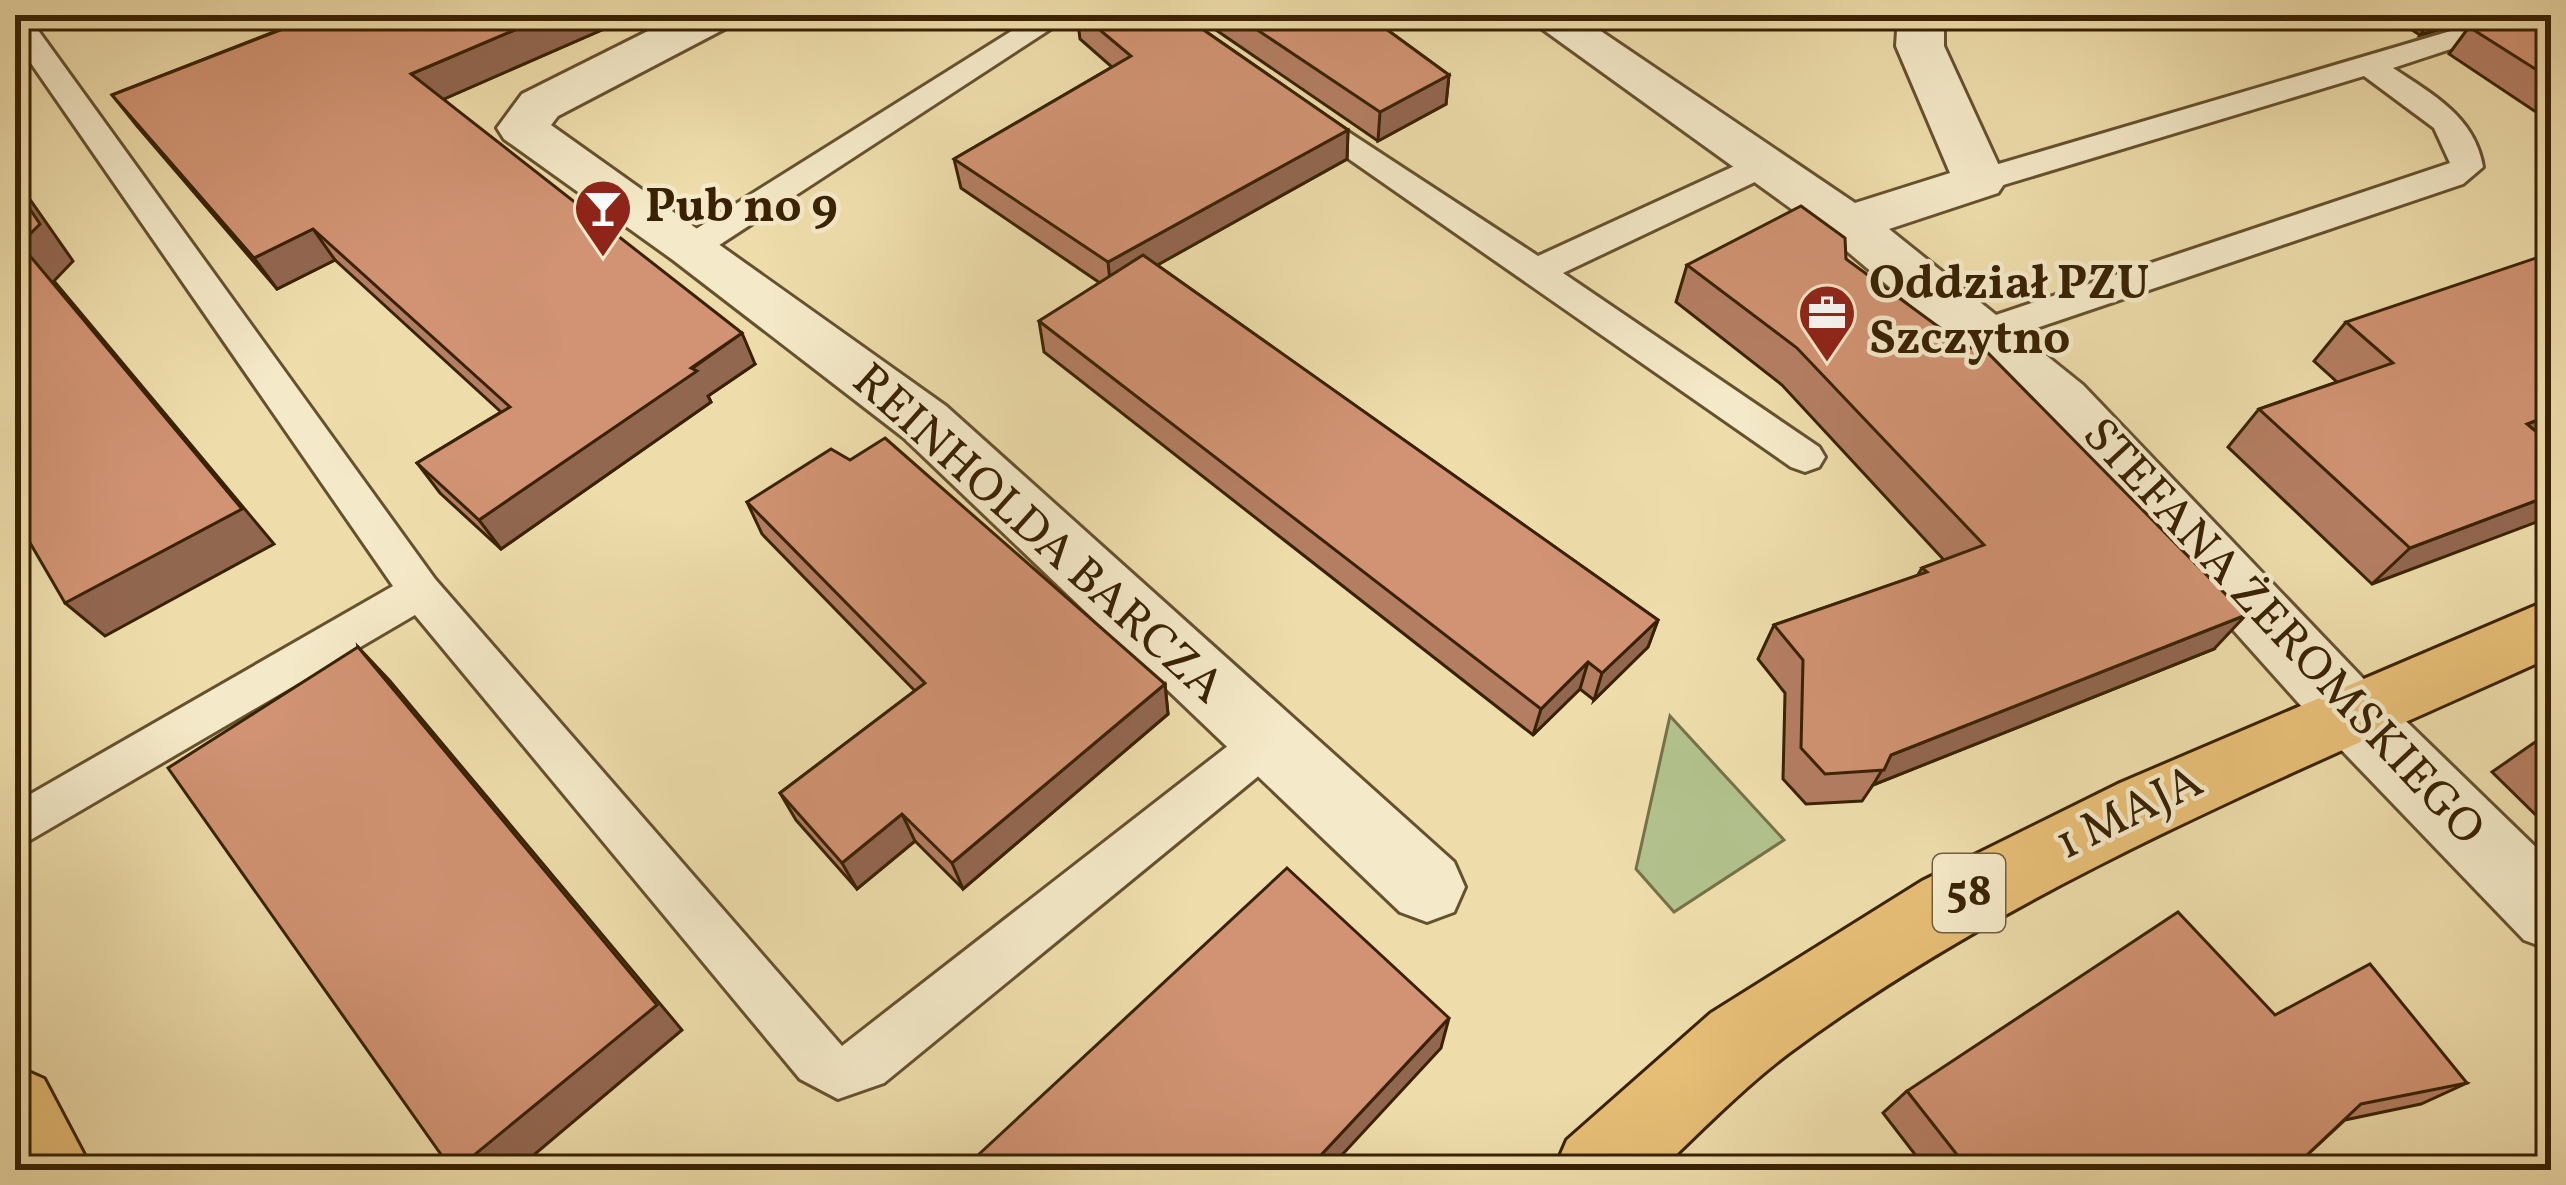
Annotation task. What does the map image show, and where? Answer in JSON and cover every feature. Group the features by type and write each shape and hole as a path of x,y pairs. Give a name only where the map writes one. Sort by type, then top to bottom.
{"main road":[{"name":"1 MAJA","path":"1611,1161 1757,1028 1879,945 1979,887 2120,817 2551,627"},
{"path":"15,1108 49,1170"}],"street":[{"name":"REINHOLDA BARCZA","path":"716,15 540,105 522,128 692,247 925,422 1427,886"},
{"name":"STEFANA ŻEROMSKIEGO","path":"1546,15 1848,224 2062,400 2354,716 2551,914"},
{"path":"1848,224 1980,181 1920,46 1922,15"}],"lane":[{"path":"692,247 1057,15"},
{"path":"1980,181 2537,15"},
{"path":"15,19 420,591 818,1061 838,1073 866,1064 1267,742"},
{"path":"1982,333 2451,177 2467,166 2461,138 2450,124 2371,67"},
{"path":"1281,97 1805,457"},
{"path":"1536,271 1764,165"},
{"path":"15,828 420,591"}],"green space":[{"path":"1670,716 1784,840 1674,912 1636,869"}],"building":[{"path":"301,15 550,15 411,74 742,333 691,368 697,371 479,520 417,463 510,407 313,229 254,258 112,95 309,19"},
{"path":"1082,15 1182,15 1348,130 1108,262 954,159 1131,56"},
{"path":"1235,15 1367,15 1449,75 1380,112"},
{"path":"2506,15 2551,15 2551,79 2469,27"},
{"path":"15,187 40,224 20,244 242,509 65,603 15,517"},
{"path":"1801,206 1845,238 1846,259 1966,347 1985,350 2246,615 1891,755 1884,770 1825,774 1801,748 1803,660 1774,625 1927,572 1922,568 1984,545 1797,348 1687,265"},
{"path":"2551,253 2551,415 2527,424 2551,444 2551,495 2410,548 2259,409 2393,363 2346,322"},
{"path":"1143,255 1658,620 1602,673 1588,662 1541,709 1039,321"},
{"path":"885,438 1165,684 952,863 902,814 842,863 780,793 925,683 747,502 831,449 850,460"},
{"path":"358,647 657,1005 456,1170 168,768"},
{"path":"1287,868 1449,1018 1307,1170 962,1170"},
{"path":"2178,912 2275,1015 2370,964 2467,1083 2361,1104 2291,1170 1969,1170 1907,1091"}],"place":[{"name":"Pub no 9","path":"603,259"},
{"name":"Oddział PZU Szczytno","path":"1827,364"}]}
